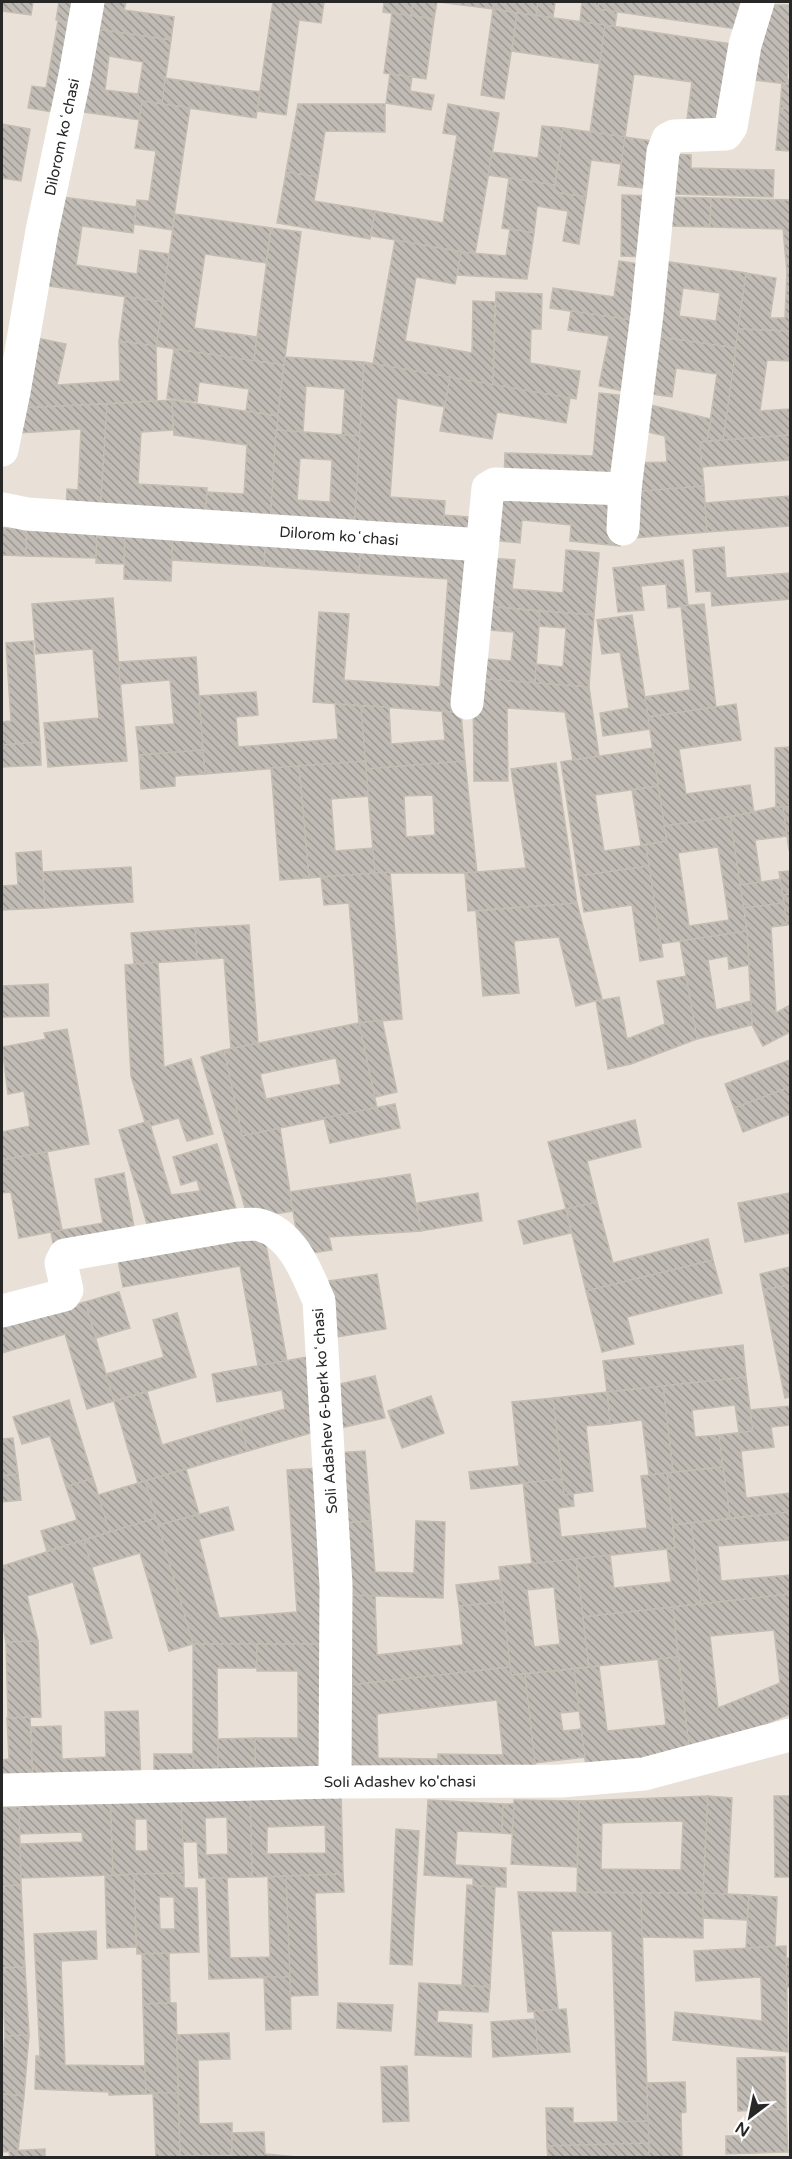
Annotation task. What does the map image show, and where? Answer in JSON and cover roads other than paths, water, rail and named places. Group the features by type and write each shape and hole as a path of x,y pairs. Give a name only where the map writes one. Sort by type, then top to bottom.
{"street":[{"name":"Dilorom koʻchasi","path":"2,442 12,402 42,231 88,2"},
{"path":"623,529 625,489 647,314 663,152 668,139 674,136 726,134 731,127 745,45 758,2"},
{"path":"468,703 488,488 495,484 625,489"},
{"name":"Dilorom koʻchasi","path":"2,509 27,514 482,545"},
{"name":"Soli Adashev 6-berk koʻchasi","path":"2,1311 64,1295 67,1290 61,1263 65,1255 236,1225 258,1224 276,1232 287,1242 303,1265 319,1301 336,1585 335,1782"},
{"name":"Soli Adashev ko'chasi","path":"2,1790 335,1782 561,1781 644,1774 790,1735"}]}
